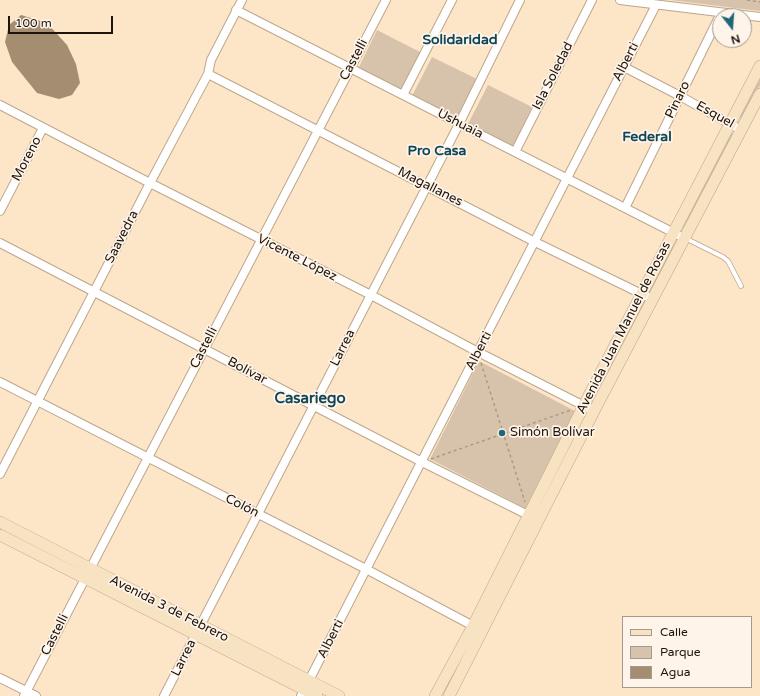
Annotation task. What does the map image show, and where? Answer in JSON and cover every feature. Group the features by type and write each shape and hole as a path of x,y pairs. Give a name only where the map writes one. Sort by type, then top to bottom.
{"street":[{"name":"Saavedra","path":"0,474 208,74 211,60 242,0"},
{"name":"Castelli","path":"25,694 386,0"},
{"path":"403,95 452,0"},
{"name":"Larrea","path":"164,696 459,124 520,0"},
{"name":"Isla Soledad","path":"515,152 592,0"},
{"path":"620,0 712,12"},
{"name":"Alberti","path":"305,689 656,5"},
{"name":"Ushuaia","path":"236,10 684,238"},
{"name":"Pinaro","path":"625,208 712,31"},
{"name":"Avenida Juan Manuel de Rosas","path":"534,518 584,405 760,66"},
{"name":"Esquel","path":"624,67 741,130"},
{"name":"Magallanes","path":"208,74 317,131 427,185 535,242 652,299"},
{"name":"Avenida Juan Manuel de Rosas","path":"449,696 478,629 534,518 594,411 760,94"},
{"name":"Vicente López","path":"0,105 594,411"},
{"name":"Moreno","path":"0,211 43,128"},
{"name":"Bolívar","path":"0,243 422,462 534,518"},
{"name":"Colón","path":"0,382 366,569 478,629"},
{"name":"Avenida 3 de Febrero","path":"0,522 88,573 198,630 317,696"},
{"name":"Avenida 3 de Febrero","path":"0,535 88,573"},
{"name":"Avenida Juan Manuel de Rosas","path":"435,696 478,629"},
{"path":"0,678 25,694 36,696"},
{"name":"Avenida 3 de Febrero","path":"305,689 339,696"}],"lane":[{"path":"684,238 723,257 728,261 741,286"}],"path":[{"path":"747,0 760,2"},
{"path":"478,352 503,433 534,518"},
{"path":"422,462 584,405"}],"green space":[{"path":"670,0 760,0 760,11 752,10 752,8 735,8"},
{"path":"377,30 422,53 403,92 358,69"},
{"path":"432,57 477,79 457,118 412,96"},
{"path":"760,77 760,86 743,119 739,117"},
{"path":"488,85 532,107 513,147 468,124"},
{"path":"731,133 735,135 687,229 683,227"},
{"path":"671,245 675,247 652,293 648,291"},
{"path":"639,308 643,310 595,403 591,401"},
{"path":"479,361 577,412 527,509 430,459"}],"water":[{"path":"21,15 47,23 67,45 76,64 80,83 72,95 59,99 37,93 12,62 5,42 9,25"}],"place":[{"name":"Simón Bolívar","path":"502,433"}],"district":[{"name":"Solidaridad","path":"460,40"},
{"name":"Federal","path":"647,137"},
{"name":"Pro Casa","path":"437,151"},
{"name":"Casariego","path":"310,399"}]}
